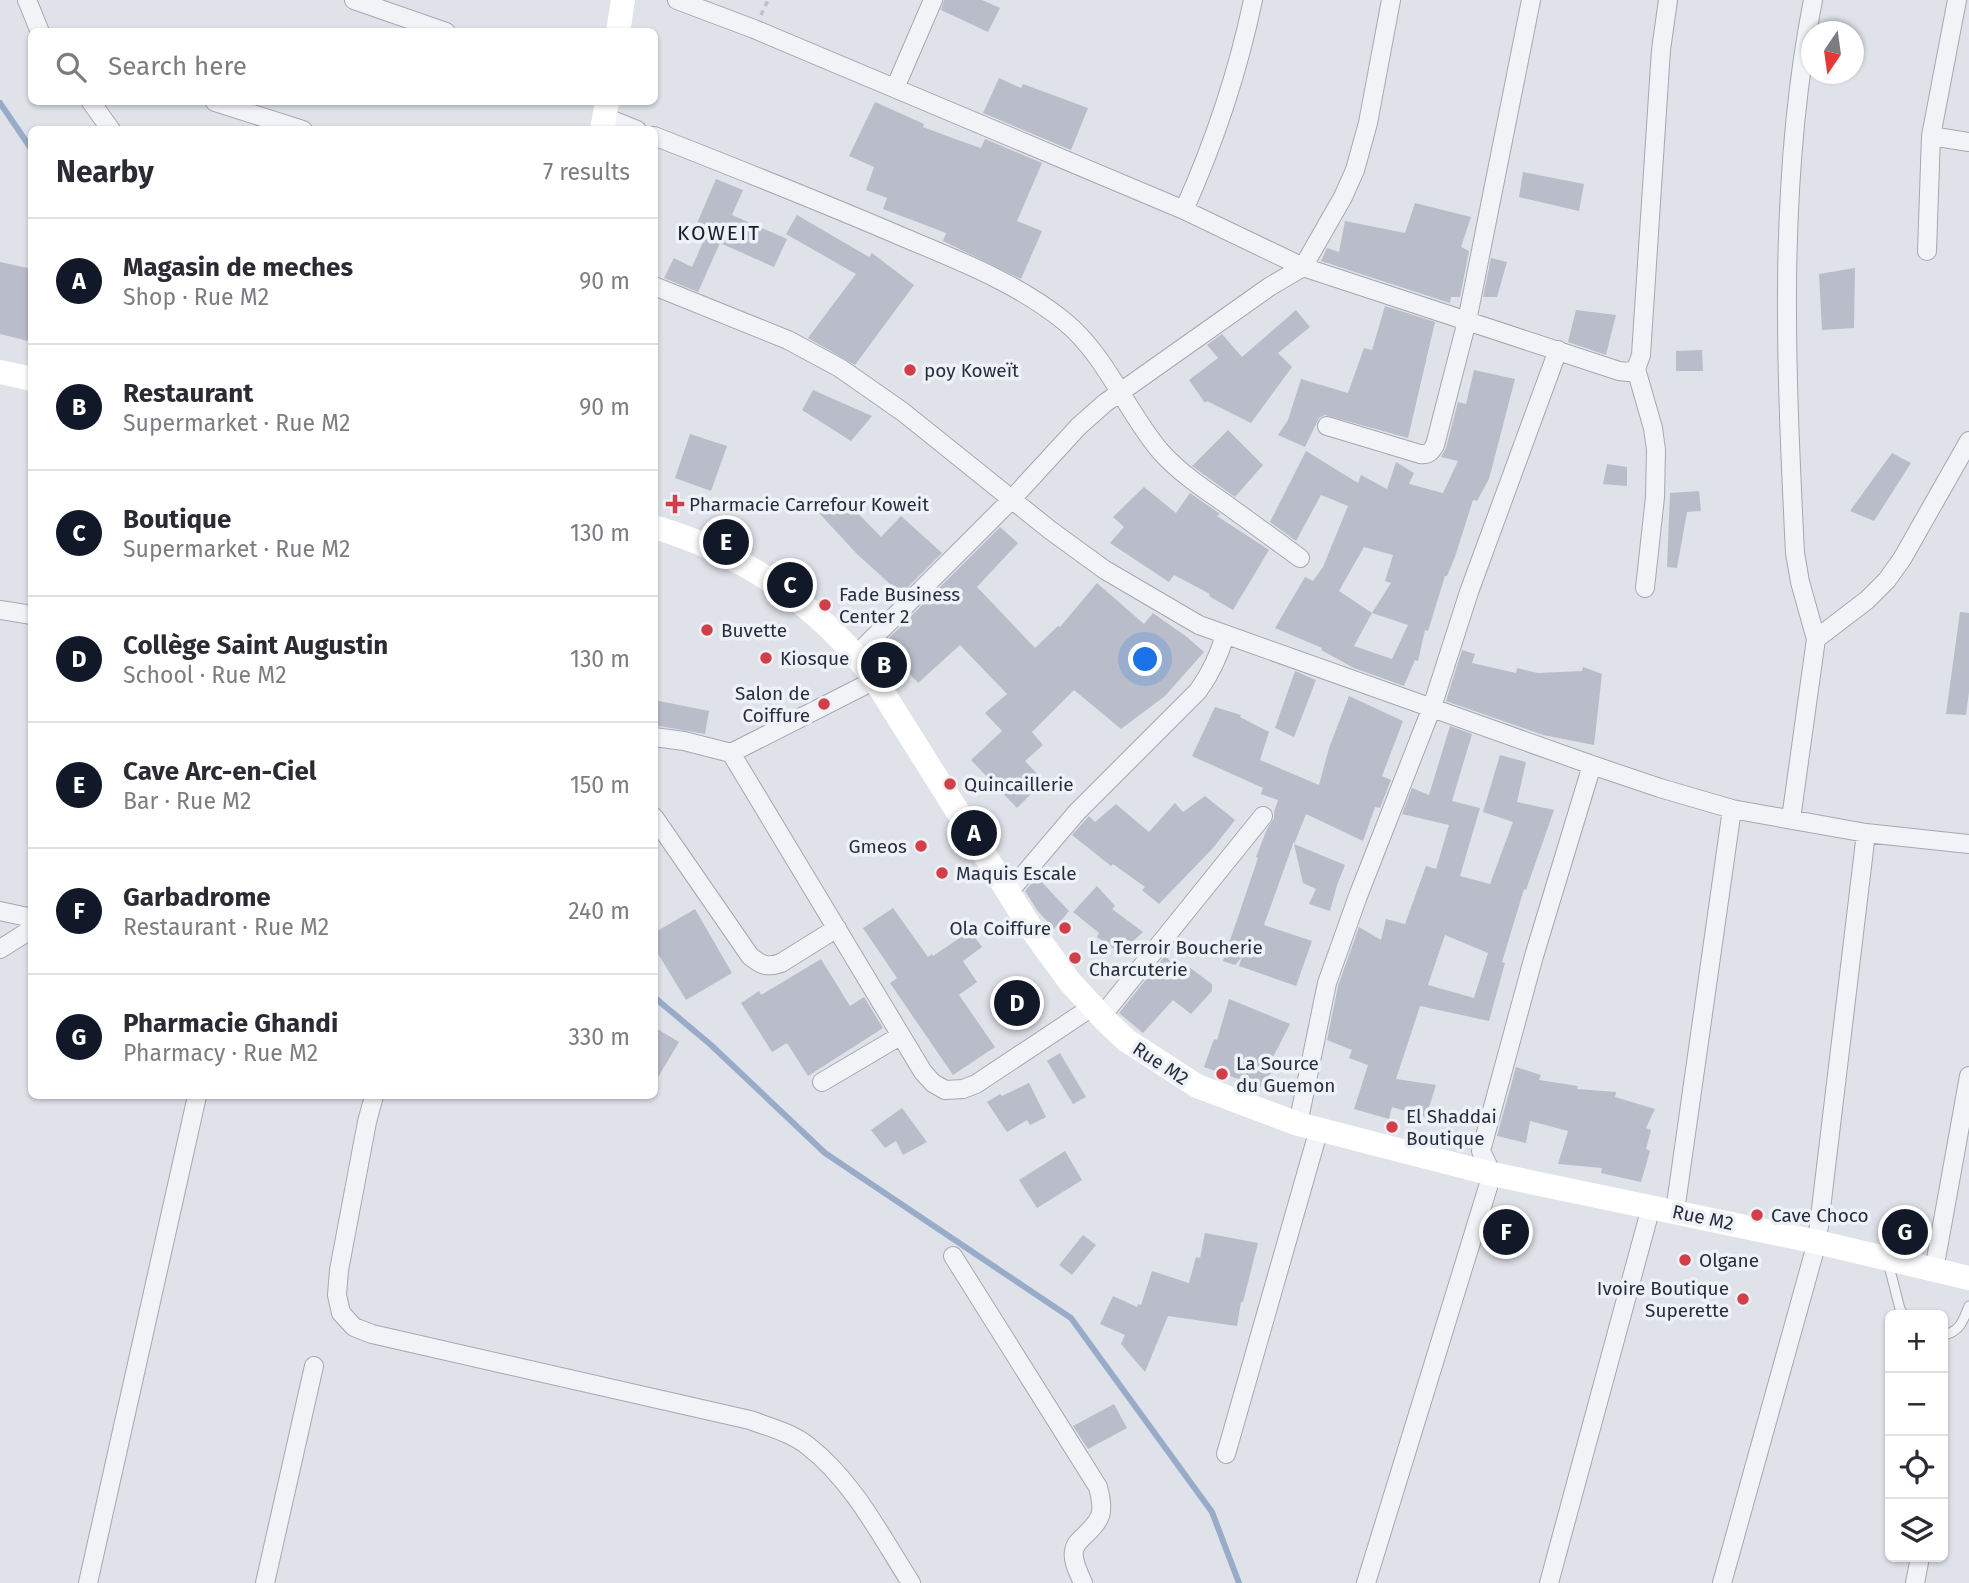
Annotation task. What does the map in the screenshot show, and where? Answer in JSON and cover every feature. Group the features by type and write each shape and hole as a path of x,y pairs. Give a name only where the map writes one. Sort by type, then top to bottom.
{"street":[{"path":"27,0 38,28"},
{"path":"354,0 434,28"},
{"path":"619,28 623,0"},
{"path":"677,0 754,29 1184,210 1303,267 1619,371 1636,369"},
{"path":"895,88 933,0"},
{"path":"1184,210 1216,131 1253,0"},
{"path":"856,655 1012,499 1079,426 1105,403 1269,287 1303,267 1343,197 1355,170 1368,123 1391,0"},
{"path":"1327,426 1420,454 1426,455 1435,445 1467,321 1531,0"},
{"path":"1645,588 1655,497 1656,450 1653,428 1636,369 1641,355 1661,50 1668,0"},
{"path":"1791,819 1816,639 1794,553 1787,362 1791,162 1813,0"},
{"path":"1927,251 1931,136 1957,0"},
{"path":"93,105 108,126"},
{"path":"224,105 290,126"},
{"path":"605,116 628,126"},
{"path":"1931,136 1969,142"},
{"path":"658,138 833,207 966,264 1023,292 1067,323 1088,343 1149,436 1182,473 1300,558"},
{"path":"658,288 788,340 841,368 903,412 1050,530 1105,570 1199,625 1592,765 1732,809 1866,833 1969,844"},
{"path":"1226,1454 1308,1126 1326,983 1432,707 1469,592 1558,350"},
{"path":"0,372 28,378"},
{"path":"1816,639 1867,600 1887,580 1902,559 1969,441"},
{"name":"Rue M2","path":"658,528 718,551 768,578 819,617 856,655 875,680 1032,930 1070,982 1126,1040 1197,1086 1308,1126 1492,1174 1816,1242 1969,1278"},
{"path":"0,610 28,614"},
{"path":"1008,893 1077,812 1198,691 1211,672 1225,635"},
{"path":"658,738 731,753 875,680"},
{"path":"731,753 900,1036 923,1072 933,1083 945,1090 963,1089 976,1084 1097,1012 1263,816"},
{"path":"1366,1583 1492,1174 1481,1151 1534,956 1592,765"},
{"path":"1549,1583 1663,1209 1732,809"},
{"path":"658,823 750,956 760,965 781,963 837,928"},
{"path":"1721,1583 1816,1242 1866,833"},
{"path":"0,911 28,917"},
{"path":"0,949 28,932"},
{"path":"822,1082 900,1036"},
{"path":"1934,1270 1969,1076"},
{"path":"88,1583 196,1099"},
{"path":"373,1099 338,1282 337,1295 341,1313 354,1327 372,1334 750,1420 782,1431 807,1445 849,1489 911,1583"},
{"path":"953,1256 1090,1471 1098,1488 1102,1502 1101,1516 1096,1525 1077,1543 1074,1552 1074,1561 1083,1583"},
{"path":"265,1583 314,1366"},
{"path":"1915,1583 1919,1562"}],"lane":[{"path":"1888,1260 1900,1310"},
{"path":"1948,1334 1961,1327 1969,1306"}],"building":[{"path":"944,0 982,0 1000,8 988,32 941,10"},
{"path":"999,78 1021,88 1023,84 1088,108 1071,150 983,113"},
{"path":"875,102 924,124 923,127 955,139 981,148 985,139 1042,163 1017,221 1042,231 1021,279 943,241 946,233 883,209 887,198 866,190 874,167 849,156"},
{"path":"1523,172 1584,184 1579,211 1519,197"},
{"path":"716,179 743,190 732,215 787,239 774,267 720,243 698,292 664,278 674,258 692,267 707,233 695,228"},
{"path":"1415,203 1471,217 1461,247 1469,251 1460,297 1451,297 1450,303 1321,261 1327,248 1339,252 1345,221 1405,233"},
{"path":"797,215 869,257 872,253 914,285 855,365 808,338 856,274 786,234"},
{"path":"1491,258 1507,262 1497,297 1483,297"},
{"path":"0,262 28,268 28,341 0,334"},
{"path":"1855,268 1854,328 1822,330 1819,274"},
{"path":"1385,306 1435,322 1408,438 1325,415 1319,418 1305,447 1278,435 1288,420 1301,379 1348,393 1364,348 1372,350"},
{"path":"1296,310 1310,327 1278,353 1292,367 1251,423 1207,401 1205,403 1189,380 1218,358 1207,345 1222,334 1242,357"},
{"path":"1576,310 1616,315 1606,355 1568,342"},
{"path":"1702,350 1703,371 1676,371 1676,351"},
{"path":"1474,370 1515,379 1489,479 1477,501 1473,500 1428,631 1425,630 1418,661 1415,660 1404,686 1354,668 1321,650 1322,648 1275,628 1305,577 1313,581 1323,567 1348,506 1321,495 1296,541 1270,522 1306,451 1358,483 1361,475 1387,489 1396,462 1414,473 1409,484 1443,493 1458,461 1441,457 1446,448 1458,402 1466,404","holes":["1364,547 1393,555 1385,581 1391,583 1372,613 1339,591","1372,613 1408,625 1392,659 1354,646"]},
{"path":"813,390 872,416 851,441 802,410"},
{"path":"1228,430 1263,465 1235,497 1192,466"},
{"path":"690,434 727,446 711,491 675,478"},
{"path":"1892,453 1911,463 1874,521 1850,511"},
{"path":"1607,464 1627,467 1627,486 1603,484"},
{"path":"1144,487 1176,513 1190,493 1220,514 1217,516 1269,550 1233,610 1174,575 1169,582 1110,543 1124,527 1113,517"},
{"path":"1699,491 1701,511 1687,512 1677,568 1667,567 1670,493"},
{"path":"839,494 881,537 901,516 942,553 901,594 856,553 819,513"},
{"path":"1000,527 1018,543 977,587 1035,648 1060,627 1097,583 1144,624 1153,613 1204,652 1165,696 1121,729 1074,690 1032,732 1043,745 1025,761 1044,781 1017,808 971,760 1002,731 985,713 1007,694 960,645 918,683 896,659 892,663 878,649"},
{"path":"1960,612 1969,613 1969,692 1966,715 1946,714"},
{"path":"1462,650 1475,654 1472,663 1516,673 1517,668 1538,673 1582,671 1583,667 1602,674 1594,745 1543,735 1446,701"},
{"path":"1295,671 1316,680 1294,737 1275,728"},
{"path":"1349,696 1403,721 1382,776 1391,780 1380,808 1375,807 1363,841 1306,814 1294,844 1294,841 1264,925 1312,941 1296,986 1239,966 1242,957 1235,965 1223,961 1258,858 1256,857 1274,818 1278,800 1261,794 1263,788 1192,756 1215,707 1241,715 1240,717 1269,732 1260,760 1319,785 1329,748"},
{"path":"658,701 709,711 705,734 658,726"},
{"path":"1450,726 1472,734 1452,801 1480,808 1460,876 1490,884 1513,822 1483,812 1500,755 1526,762 1517,802 1554,810 1526,890 1524,889 1502,962 1505,963 1489,1021 1420,1006 1396,1079 1436,1085 1426,1117 1392,1107 1389,1119 1354,1109 1368,1065 1349,1058 1352,1050 1327,1040 1338,986 1359,927 1381,940 1386,919 1405,924 1426,866 1436,869 1449,825 1402,814 1412,788 1429,795","holes":["1445,935 1488,953 1474,998 1428,985"]},
{"path":"1205,796 1235,820 1213,848 1159,904 1142,890 1145,887 1113,864 1111,866 1072,835 1089,816 1095,822 1116,804 1149,832 1175,803 1183,812"},
{"path":"1294,844 1345,865 1330,911 1309,904 1316,889 1303,883"},
{"path":"1037,877 1069,911 1054,929 1025,891"},
{"path":"1097,886 1115,906 1112,909 1143,932 1120,953 1097,937 1099,933 1073,912"},
{"path":"893,908 928,957 970,931 982,947 963,961 977,982 959,995 995,1047 953,1075 890,983 897,978 863,928"},
{"path":"695,909 732,973 686,1000 658,954 658,931"},
{"path":"1165,956 1183,974 1189,967 1212,984 1212,991 1191,1014 1173,1000 1143,1033 1119,1013"},
{"path":"821,959 850,1006 864,997 883,1028 808,1076 787,1043 772,1052 741,1003 759,991 761,995"},
{"path":"1229,999 1290,1024 1270,1063 1274,1065 1264,1088 1204,1067 1214,1039 1217,1040"},
{"path":"658,1029 679,1042 658,1077"},
{"path":"1060,1053 1086,1097 1073,1104 1047,1061"},
{"path":"1516,1067 1541,1075 1539,1080 1578,1086 1577,1089 1616,1092 1615,1097 1655,1109 1646,1128 1651,1130 1646,1149 1650,1151 1641,1182 1601,1173 1602,1168 1558,1164 1568,1131 1530,1121 1526,1143 1497,1136"},
{"path":"1029,1083 1046,1117 1030,1125 1027,1120 1007,1132 987,1102"},
{"path":"902,1108 927,1142 903,1155 896,1141 885,1148 871,1130"},
{"path":"1065,1151 1082,1180 1037,1208 1019,1180"},
{"path":"1205,1233 1258,1243 1237,1326 1168,1316 1145,1372 1121,1344 1125,1335 1100,1324 1113,1296 1137,1307 1138,1304 1141,1305 1152,1271 1189,1283 1196,1257 1200,1258"},
{"path":"1083,1235 1096,1245 1072,1275 1059,1265"},
{"path":"1114,1404 1127,1428 1088,1449 1073,1426"}],"waterway":[{"path":"0,103 28,144"},
{"path":"658,1000 711,1045 825,1153 1071,1318 1212,1512 1239,1583"}],"place":[{"name":"poy Koweït","path":"910,370"},
{"name":"Pharmacie Carrefour Koweit","path":"675,504"},
{"name":"Cave Arc-en-Ciel","path":"726,542"},
{"name":"Boutique","path":"790,585"},
{"name":"Fade Business Center 2","path":"825,605"},
{"name":"Buvette","path":"707,630"},
{"name":"Kiosque","path":"766,658"},
{"name":"Restaurant","path":"884,665"},
{"name":"Salon de Coiffure","path":"824,704"},
{"name":"Quincaillerie","path":"950,784"},
{"name":"Magasin de meches","path":"974,833"},
{"name":"Gmeos","path":"921,846"},
{"name":"Maquis Escale","path":"942,873"},
{"name":"Ola Coiffure","path":"1065,928"},
{"name":"Le Terroir Boucherie Charcuterie","path":"1075,958"},
{"name":"Collège Saint Augustin","path":"1017,1003"},
{"name":"La Source du Guemon","path":"1222,1074"},
{"name":"El Shaddai Boutique","path":"1392,1127"},
{"name":"Cave Choco","path":"1757,1215"},
{"name":"Garbadrome","path":"1506,1232"},
{"name":"Pharmacie Ghandi","path":"1905,1232"},
{"name":"Olgane","path":"1685,1260"},
{"name":"Ivoire Boutique Superette","path":"1743,1299"}],"district":[{"name":"KOWEIT","path":"719,233"}]}
